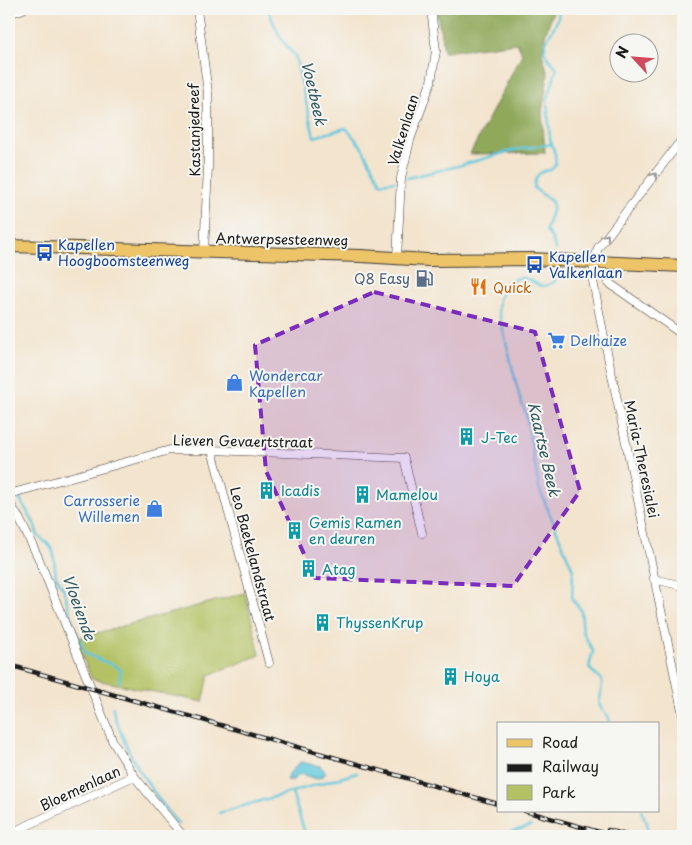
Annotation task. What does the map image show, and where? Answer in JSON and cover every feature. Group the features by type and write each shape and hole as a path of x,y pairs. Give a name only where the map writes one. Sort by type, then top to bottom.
{"main road":[{"name":"Antwerpsesteenweg","path":"9,246 361,256 457,261 554,260 683,266"}],"street":[{"path":"9,14 23,9"},
{"name":"Kastanjedreef","path":"197,9 208,93 208,167 204,252"},
{"name":"Valkenlaan","path":"397,259 401,178 410,140 431,82 436,51 431,9"},
{"name":"Maria-Theresialei","path":"683,138 598,248 594,262 594,281 606,347 683,715"},
{"path":"609,283 683,335"},
{"name":"Lieven Gevaertstraat","path":"9,494 170,450 404,458 422,533"},
{"name":"Leo Baekelandstraat","path":"212,450 269,664"},
{"path":"9,502 38,556 113,742 134,776 183,836"},
{"path":"654,579 683,586"},
{"name":"Bloemenlaan","path":"9,834 134,776"}],"highlighted area":[{"path":"374,292 535,332 580,491 513,586 315,578 266,471 255,345"}],"green space":[{"path":"457,9 554,9 545,35 542,53 548,74 542,112 545,153 470,154 522,54 517,43 444,52 437,13"},
{"path":"245,593 260,655 209,675 203,702 92,679 75,639"}],"water":[{"path":"300,762 320,766 326,772 317,779 300,774 293,780 287,780 288,775"}],"waterway":[{"name":"Voetbeek","path":"268,9 282,40 295,55 314,137 346,128 361,146 381,183 395,181"},
{"name":"Kaartse Beek","path":"556,250 546,230 553,207 552,202 534,188 538,174 551,170 556,164 550,139 547,101 557,69 546,55 545,47 546,41 557,20 558,9"},
{"name":"Voetbeek","path":"407,178 514,150 552,144"},
{"name":"Kaartse Beek","path":"557,272 554,282 544,286 538,285 529,279 516,279 501,294 498,309 520,399 526,414 539,488 573,570 572,599 581,610 583,633 593,651 590,668 602,680 600,706 608,716 609,722"},
{"name":"Vloeiende","path":"9,483 12,487"},
{"name":"Vloeiende","path":"19,498 34,523 38,536 53,551 56,576 64,590 73,624 86,654 121,670 119,682"},
{"name":"Vloeiende","path":"113,707 116,720 132,758 178,824"},
{"path":"219,813 357,773"},
{"path":"292,793 306,836"},
{"name":"Kaartse Beek","path":"642,812 647,823 649,836"},
{"path":"497,836 531,826"}],"railway":[{"path":"9,665 497,804"},
{"path":"529,812 613,836"},
{"path":"608,830 629,836"}],"place":[{"name":"Kapellen Hoogboomsteenweg","path":"44,252"},
{"name":"Kapellen Valkenlaan","path":"535,264"},
{"name":"Q8 Easy","path":"424,278"},
{"name":"Quick","path":"479,287"},
{"name":"Delhaize","path":"556,340"},
{"name":"Wondercar Kapellen","path":"235,383"},
{"name":"J-Tec","path":"467,437"},
{"name":"Icadis","path":"267,490"},
{"name":"Mamelou","path":"362,494"},
{"name":"Carrosserie Willemen","path":"154,508"},
{"name":"Gemis Ramen en deuren","path":"295,530"},
{"name":"Atag","path":"308,569"},
{"name":"ThyssenKrup","path":"322,622"},
{"name":"Hoya","path":"450,676"}]}
